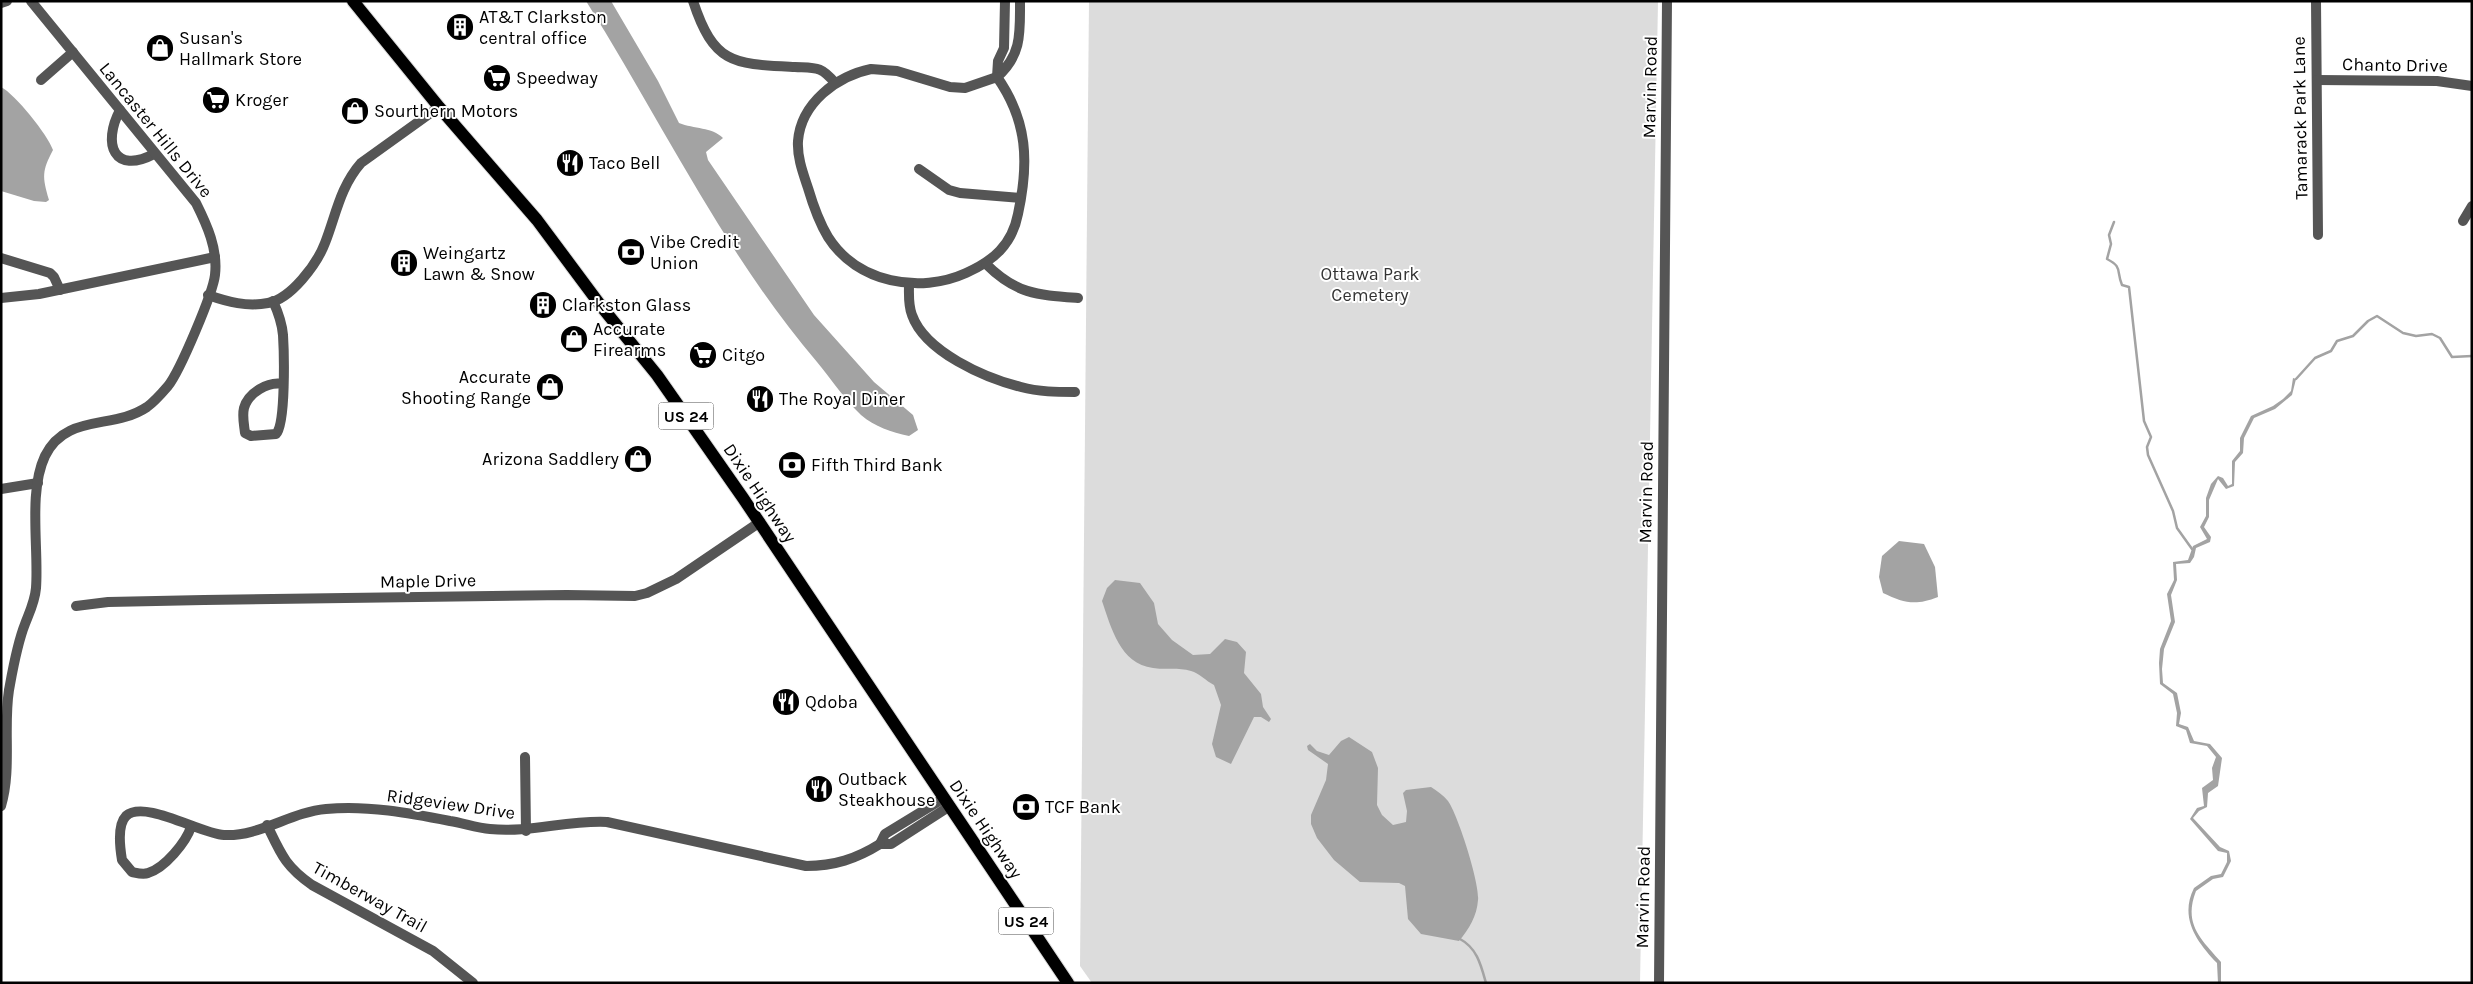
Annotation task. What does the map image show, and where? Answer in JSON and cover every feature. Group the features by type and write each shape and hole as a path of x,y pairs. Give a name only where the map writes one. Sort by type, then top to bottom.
{"main road":[{"name":"Dixie Highway","path":"352,1 439,107 537,220 601,306 657,375 760,522 1068,983"}],"street":[{"path":"1,3 7,1"},
{"name":"Lancaster Hills Drive","path":"1,806 6,776 9,690 17,651 36,593 38,549 36,506 38,482 45,456 60,437 79,426 130,416 148,407 168,385 184,356 215,275 215,257 207,225 196,203 154,154 31,1"},
{"path":"693,1 699,21 713,45 732,60 746,64 815,67 826,72 835,83"},
{"path":"1005,1 1006,28 996,77 1006,90 1021,124 1024,164 1016,226 1011,236 986,264 941,282 909,284 878,277 854,263 829,239 816,212 802,171 798,140 800,128 810,109 829,87 854,72 871,69 897,71 950,87 965,88 996,77 1009,67 1015,55 1020,30 1020,1"},
{"name":"Marvin Road","path":"1659,983 1667,1"},
{"name":"Tamarack Park Lane","path":"2316,1 2318,234"},
{"path":"1006,28 1020,30"},
{"path":"41,80 73,52"},
{"name":"Chanto Drive","path":"2316,80 2437,80 2472,86"},
{"path":"208,295 228,302 245,304 273,301 299,282 311,269 325,244 344,188 360,163 439,107"},
{"path":"120,110 113,124 111,135 111,144 116,154 124,159 135,161 154,154"},
{"path":"920,169 949,190 960,193 1020,198"},
{"path":"2463,221 2472,206"},
{"path":"1,298 60,290 215,257"},
{"path":"1,258 50,274 60,290"},
{"path":"986,264 1011,285 1024,291 1039,295 1078,298"},
{"path":"909,284 912,315 920,328 930,341 960,363 1021,387 1044,392 1075,392"},
{"path":"273,301 280,317 283,335 283,384 280,430 276,434 269,436 251,436 245,432 244,406 252,394 276,383 283,384"},
{"path":"1,489 38,482"},
{"name":"Maple Drive","path":"76,606 108,602 194,600 567,595 635,596 647,593 676,579 760,522"},
{"path":"525,758 526,830"},
{"name":"Ridgeview Drive","path":"191,827 189,834 166,861 147,874 132,872 122,860 121,833 126,816 136,812 155,813 210,834 225,835 244,833 305,812 327,809 353,809 406,813 487,829 526,830 586,821 607,822 806,866 822,866 853,860 880,844 885,834 947,802"},
{"name":"Timberway Trail","path":"268,825 285,862 296,874 312,885 433,951 473,983"}],"green space":[{"name":"Ottawa Park Cemetery","path":"1089,1 1658,1 1640,983 1092,983 1080,966"}],"shaded area":[{"path":"586,1 611,1 658,81 679,123 714,132 723,138 706,152 708,160 814,315 874,382 913,415 918,430 909,436 890,431 861,415 783,320 723,232"},
{"path":"1,87 30,116 45,135 53,150 44,174 49,200 46,202 34,201 1,191"},
{"path":"2293,378 2296,379 2292,395 2275,409 2254,418 2244,438 2243,453 2235,462 2234,486 2226,489 2218,479 2209,500 2209,517 2204,527 2211,537 2210,542 2196,548 2190,563 2176,564 2177,580 2171,595 2175,622 2164,649 2163,683 2177,693 2181,713 2179,724 2188,727 2194,741 2210,744 2222,758 2218,786 2208,793 2207,807 2199,811 2193,818 2220,847 2229,851 2231,861 2223,877 2213,879 2196,891 2193,903 2193,922 2196,930 2221,962 2221,983 2218,983 2217,963 2203,947 2192,929 2188,909 2194,888 2211,876 2221,874 2227,862 2227,853 2218,851 2190,819 2197,808 2204,806 2202,788 2213,780 2212,768 2216,757 2207,746 2190,743 2186,730 2176,726 2177,713 2173,694 2160,684 2160,649 2171,621 2167,594 2174,580 2173,562 2188,560 2193,546 2207,539 2200,527 2206,516 2206,498 2211,484 2218,476 2223,478 2228,486 2232,484 2232,461 2240,451 2240,438 2251,416 2283,399 2291,391"},
{"path":"1899,541 1924,544 1935,567 1938,597 1923,602 1910,602 1883,593 1879,577 1882,556"},
{"path":"1115,580 1140,583 1154,603 1158,624 1172,640 1193,655 1210,654 1225,639 1237,642 1246,652 1244,673 1261,694 1263,707 1271,719 1269,722 1261,717 1254,717 1231,764 1216,757 1212,744 1221,705 1214,685 1191,671 1153,668 1142,665 1132,660 1118,643 1102,601 1107,588"},
{"path":"1349,737 1372,752 1378,768 1377,805 1382,815 1393,825 1406,822 1407,811 1403,793 1406,790 1431,787 1448,801 1468,850 1478,892 1474,917 1459,941 1421,934 1408,919 1405,886 1399,883 1360,882 1334,860 1317,838 1311,824 1311,815 1326,780 1328,764 1308,750 1307,746 1310,744 1317,751 1329,755 1341,741"}],"waterway":[{"path":"2114,222 2109,235 2111,244 2107,259 2117,267 2122,285 2129,287 2144,421 2151,437 2147,447 2148,455 2173,511 2177,528 2192,549"},
{"path":"2296,379 2315,358 2331,351 2337,341 2353,336 2368,321 2377,316 2403,333 2416,336 2432,334 2440,338 2452,357 2472,356"},
{"path":"1460,939 1471,947 1474,952 1486,983"}],"place":[{"name":"AT&T Clarkston central office","path":"460,27"},
{"name":"Susan's Hallmark Store","path":"160,48"},
{"name":"Speedway","path":"497,78"},
{"name":"Kroger","path":"216,100"},
{"name":"Sourthern Motors","path":"355,111"},
{"name":"Taco Bell","path":"570,163"},
{"name":"Vibe Credit Union","path":"631,252"},
{"name":"Weingartz Lawn & Snow","path":"404,263"},
{"name":"Clarkston Glass","path":"543,305"},
{"name":"Accurate Firearms","path":"574,339"},
{"name":"Citgo","path":"703,355"},
{"name":"Accurate Shooting Range","path":"550,387"},
{"name":"The Royal Diner","path":"760,399"},
{"name":"Arizona Saddlery","path":"638,459"},
{"name":"Fifth Third Bank","path":"792,465"},
{"name":"Qdoba","path":"786,702"},
{"name":"Outback Steakhouse","path":"819,789"},
{"name":"TCF Bank","path":"1026,807"}]}
